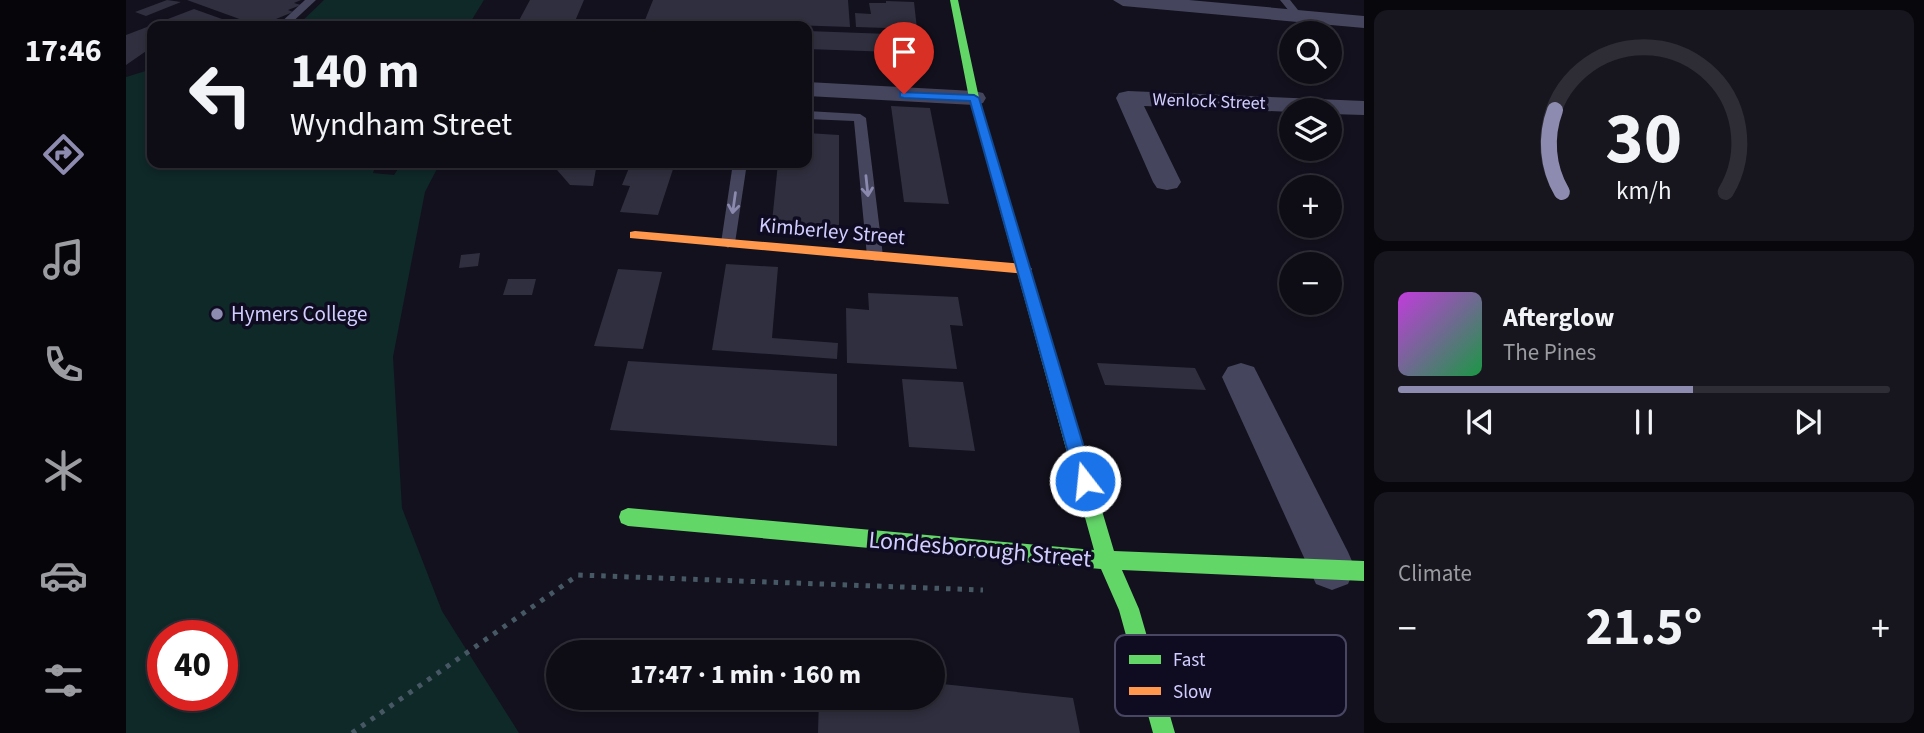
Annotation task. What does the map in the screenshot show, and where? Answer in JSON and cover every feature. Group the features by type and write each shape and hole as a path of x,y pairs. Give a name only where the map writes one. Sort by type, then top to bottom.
{"street":[{"path":"954,0 974,98 1107,561 1129,609 1136,635"},
{"path":"1123,0 1291,8 1364,22"},
{"path":"812,89 974,98"},
{"name":"Wenlock Street","path":"1167,182 1128,98 1352,107 1364,133"},
{"name":"Kimberley Street","path":"635,235 1025,269"},
{"name":"Londesborough Street","path":"1241,377 1348,569"},
{"name":"Londesborough Street","path":"628,517 1107,561 1348,569"},
{"path":"1159,716 1164,733"}],"lane":[{"path":"287,21 310,0"},
{"path":"812,115 860,118 875,256"},
{"path":"728,243 739,168"}],"path":[{"path":"352,733 578,575 986,590"}],"green space":[{"path":"324,0 484,0 471,21 302,21"},
{"path":"147,71 147,168 374,168 373,173 394,175 399,168 437,168 425,192 393,357 402,508 442,611 519,733 126,733 126,77"}],"building":[{"path":"167,0 181,2 146,16 135,12"},
{"path":"187,0 301,0 294,3 301,5 288,10 293,12 271,21 245,21"},
{"path":"530,0 584,0 575,21 519,21"},
{"path":"653,0 848,0 850,27 812,26 812,21 645,20"},
{"path":"914,2 917,29 856,27 855,13 871,14 869,3"},
{"path":"194,9 222,19 217,21 163,21"},
{"path":"147,27 147,50 126,65 126,35"},
{"path":"812,31 917,35 921,53 812,49"},
{"path":"891,106 930,108 949,204 904,202"},
{"path":"812,133 839,135 839,226 772,222 777,168 812,168"},
{"path":"555,168 596,168 593,186 570,185"},
{"path":"629,168 673,168 658,215 620,212 630,186 622,185"},
{"path":"480,253 478,266 459,268 461,255"},
{"path":"726,264 778,267 772,338 838,343 837,359 712,350"},
{"path":"618,269 662,272 643,349 594,346"},
{"path":"508,279 536,279 532,295 503,295"},
{"path":"868,293 958,297 963,326 950,325 957,369 847,363 846,308 869,310"},
{"path":"628,361 837,374 837,446 610,430"},
{"path":"1097,363 1195,368 1206,390 1105,385"},
{"path":"902,379 963,382 975,451 909,447"},
{"path":"945,684 1073,698 1080,733 818,733 819,710 945,710"}],"traffic: fast":[{"path":"954,0 974,98 1107,560 1129,609 1136,635"},
{"path":"628,517 1107,560 1364,571"},
{"path":"1159,716 1164,733"}],"traffic: slow":[{"path":"635,235 1025,269"}],"place":[{"name":"Hymers College","path":"217,314"}],"route":[{"path":"904,94 974,98 1085,481"}]}
